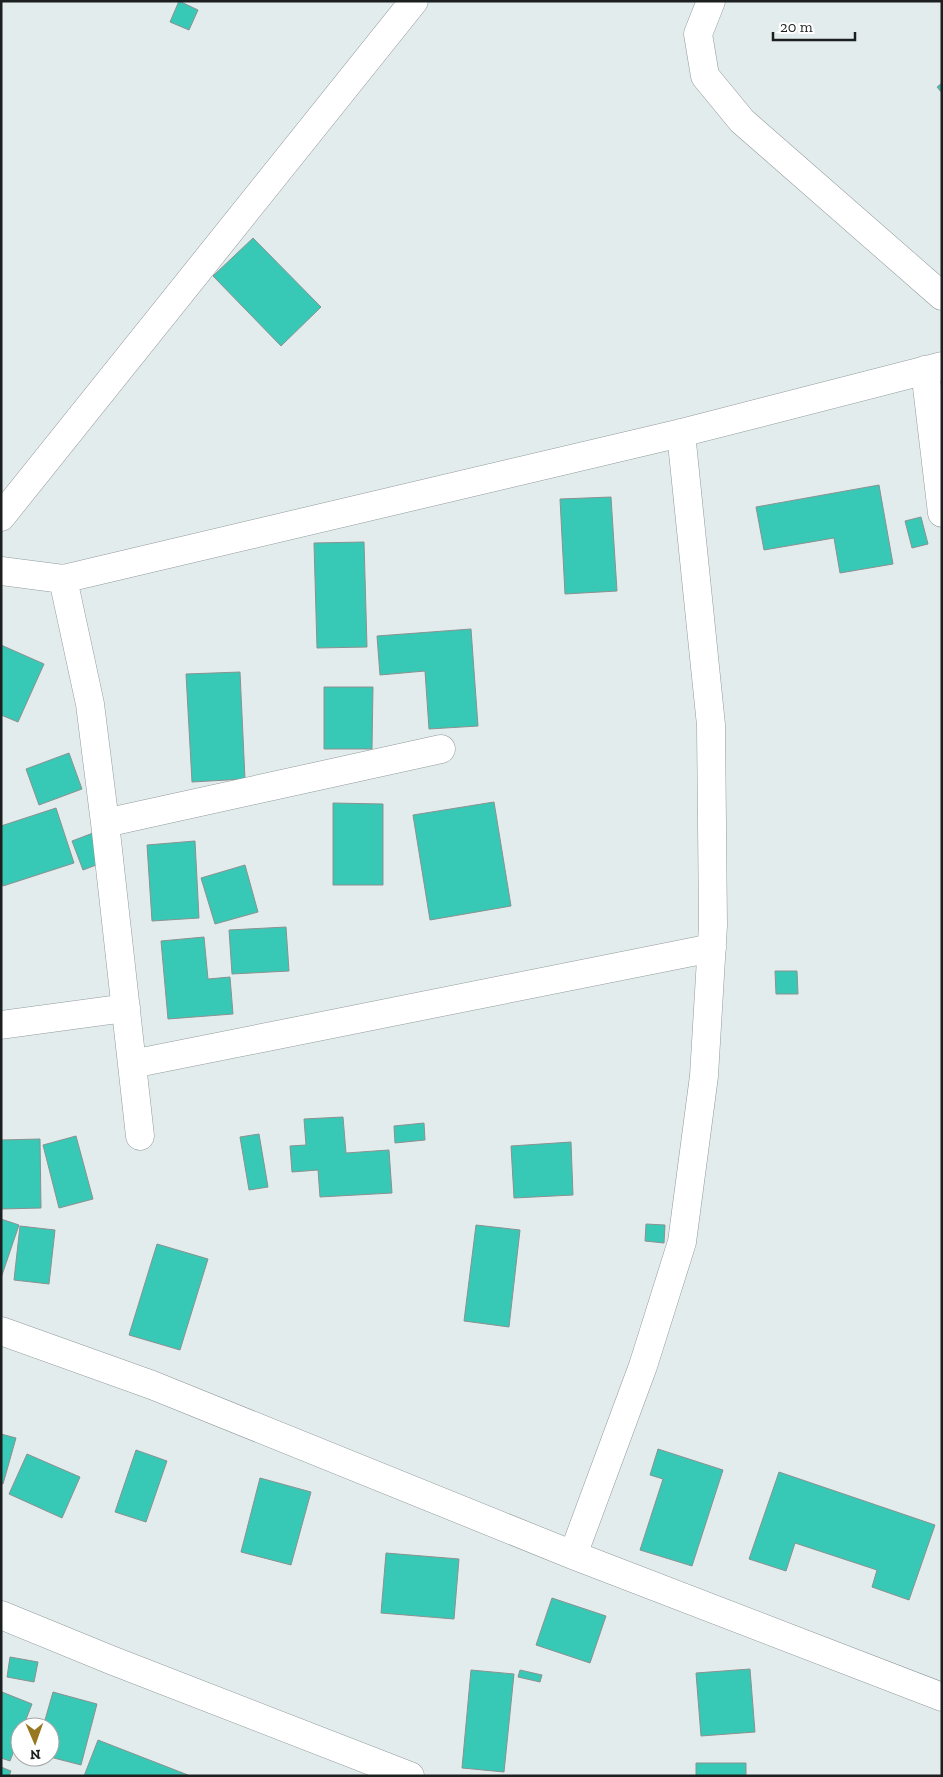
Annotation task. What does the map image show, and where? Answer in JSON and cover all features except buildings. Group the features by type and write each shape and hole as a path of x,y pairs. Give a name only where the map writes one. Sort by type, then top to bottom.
{"street":[{"path":"1,518 414,1"},
{"path":"712,1 698,34 704,76 742,121 942,296"},
{"path":"1,571 63,578 681,433 933,368 942,513"},
{"path":"573,1555 643,1366 682,1242 704,1076 713,925 711,725 681,433"},
{"path":"63,578 90,704 140,1136"},
{"path":"105,823 441,749"},
{"path":"132,1064 712,948"},
{"path":"1,1025 126,1008"},
{"path":"1,1331 152,1385 573,1555 942,1697"},
{"path":"1,1615 111,1660 410,1776"}]}
